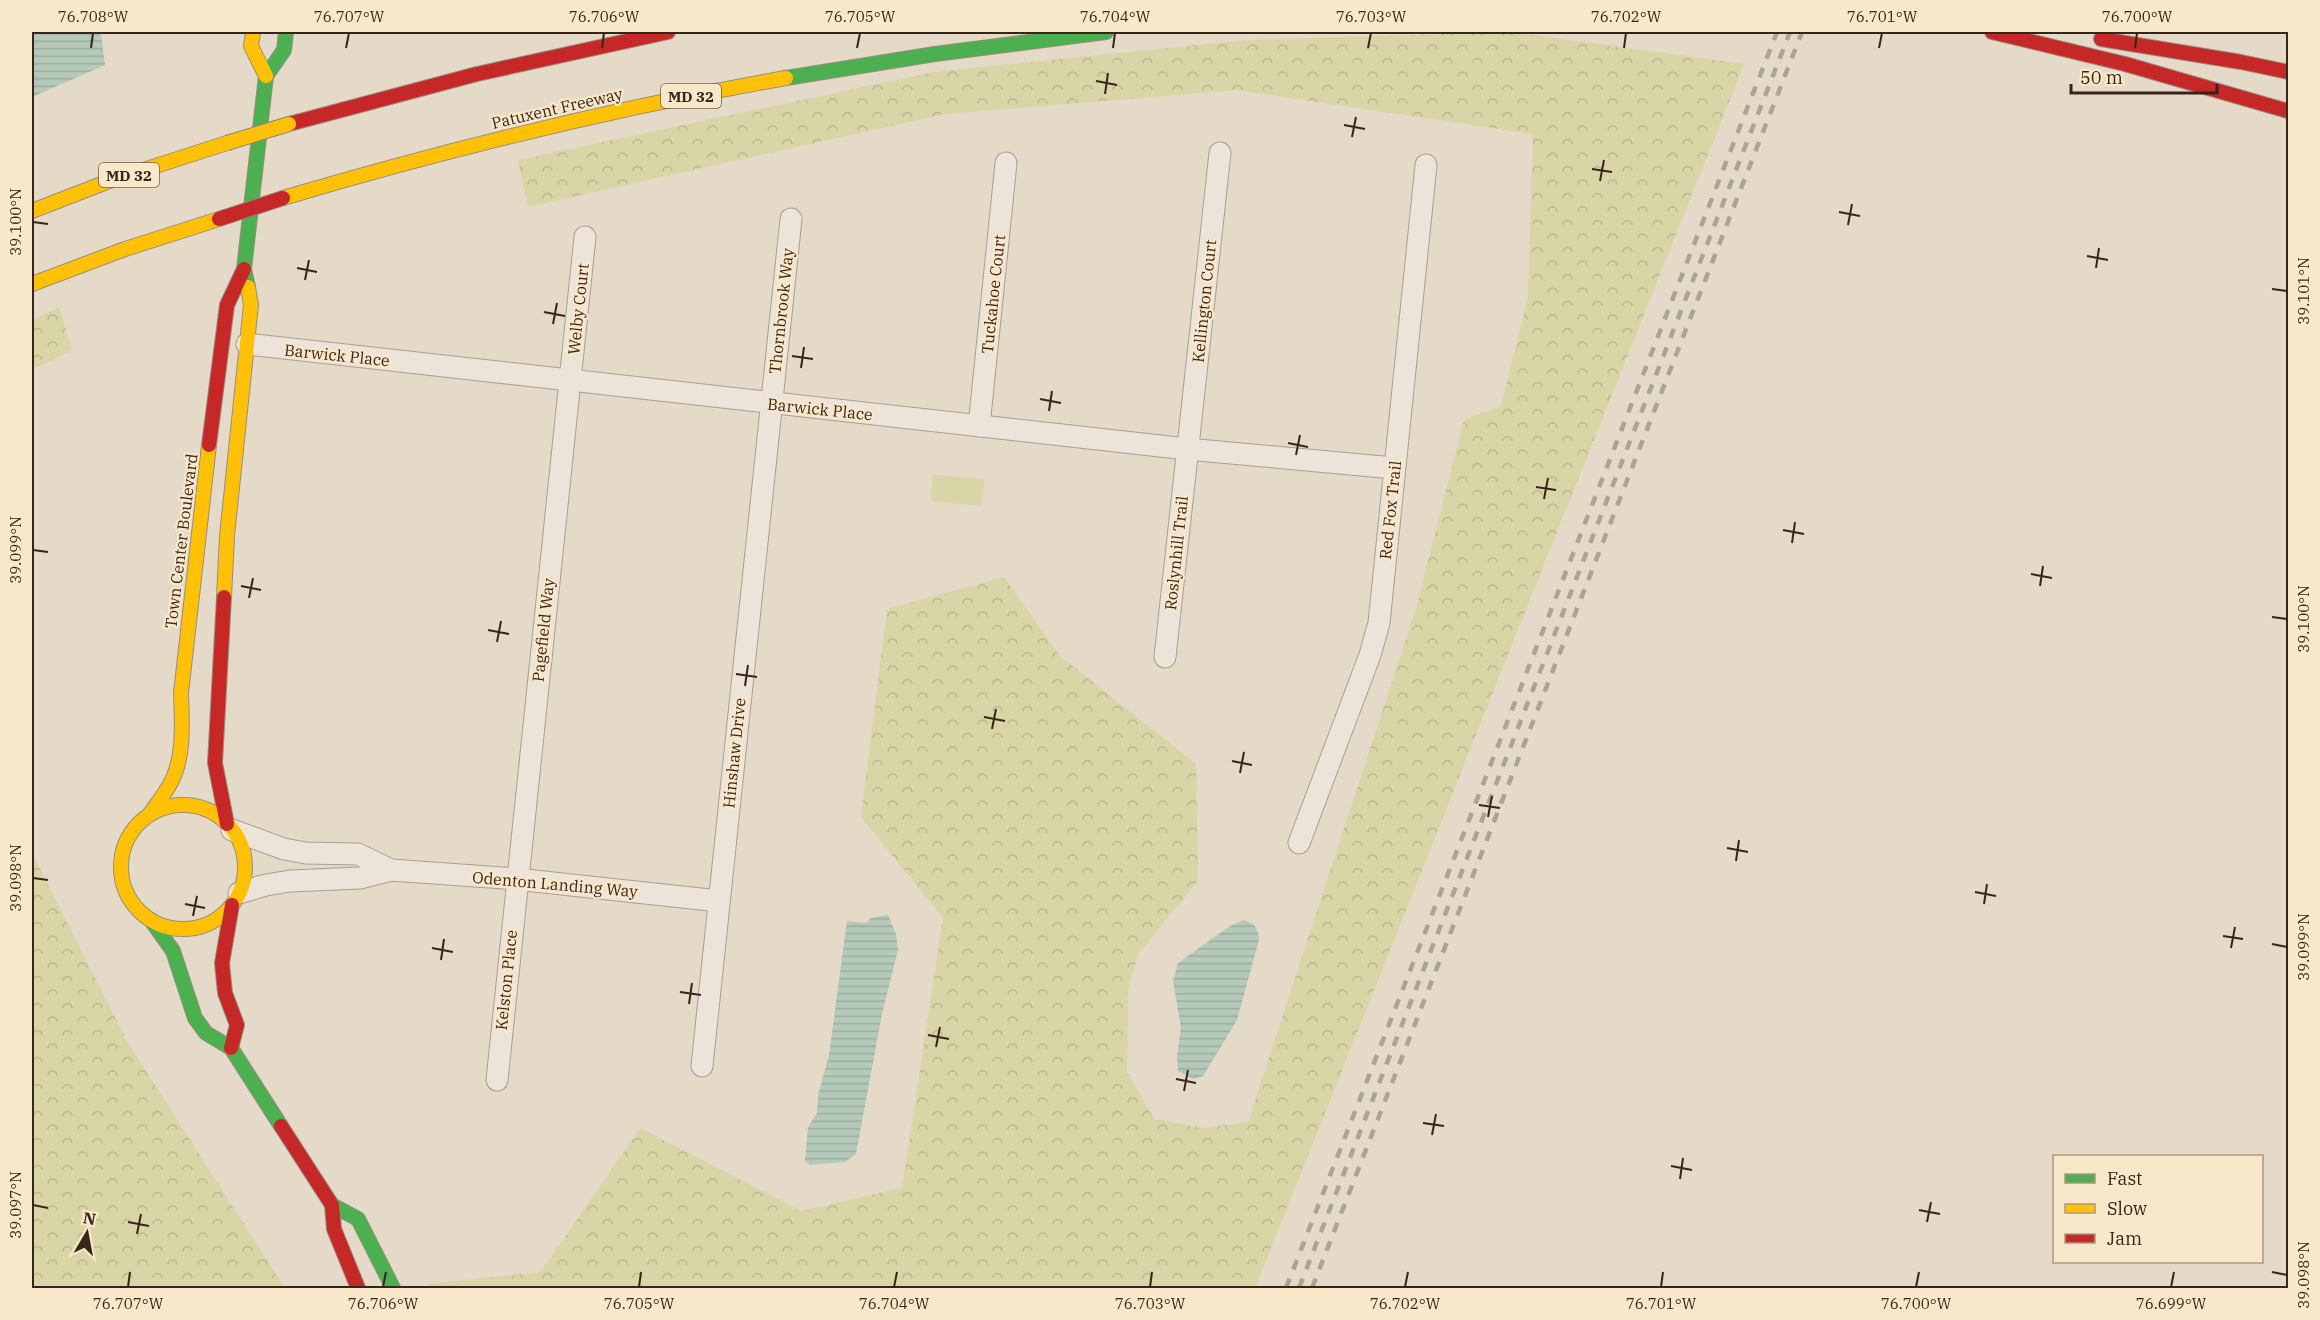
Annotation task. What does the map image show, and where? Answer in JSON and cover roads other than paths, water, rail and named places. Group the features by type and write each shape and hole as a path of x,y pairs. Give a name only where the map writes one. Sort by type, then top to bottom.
{"main road":[{"path":"252,32 251,46 266,76"},
{"name":"Town Center Boulevard","path":"231,1048 237,1025 225,993 222,963 235,899 245,866 243,852 229,827 215,763 216,715 227,536 251,305 244,269 266,76 284,50 286,32"},
{"name":"MD 32","path":"32,211 112,180 289,124 412,90 668,32"},
{"name":"Patuxent Freeway","path":"32,284 126,249 386,167 636,107 765,82 926,55 1106,32"},
{"path":"1992,32 2125,64 2289,111"},
{"path":"2083,36 2289,72"},
{"name":"Town Center Boulevard","path":"235,899 219,917 203,925 186,929 168,927 152,920 136,908 126,891 121,874 121,857 127,840 136,826 150,814 170,784 178,763 182,733 181,693 195,558 227,305 244,269"},
{"path":"150,814 166,807 183,805 201,808 217,815 229,827"},
{"name":"Town Center Boulevard","path":"152,920 173,951 195,1018 206,1033 231,1048 332,1204 358,1219 393,1288"},
{"name":"Town Center Boulevard","path":"332,1204 334,1229 358,1288"}],"street":[{"name":"Kellington Court","path":"1187,449 1220,153"},
{"name":"Tuckahoe Court","path":"979,426 1006,163"},
{"name":"Red Fox Trail","path":"1299,843 1367,665 1379,623 1426,165"},
{"name":"Thornbrook Way","path":"771,403 791,219"},
{"name":"Welby Court","path":"571,381 585,237"},
{"name":"Barwick Place","path":"247,344 1187,449 1394,468"},
{"name":"Pagefield Way","path":"516,879 571,381"},
{"name":"Hinshaw Drive","path":"702,1066 771,403"},
{"name":"Roslynhill Trail","path":"1165,657 1187,449"},
{"name":"Odenton Landing Way","path":"229,827 284,849 306,853 358,854 391,870"},
{"name":"Odenton Landing Way","path":"235,899 266,885 290,881 360,878 391,870 516,879 719,901"},
{"name":"Kelston Place","path":"497,1080 516,879"}],"railway":[{"path":"1286,1288 1777,32"},
{"path":"1299,1288 1790,32"},
{"path":"1312,1288 1802,32"}]}
